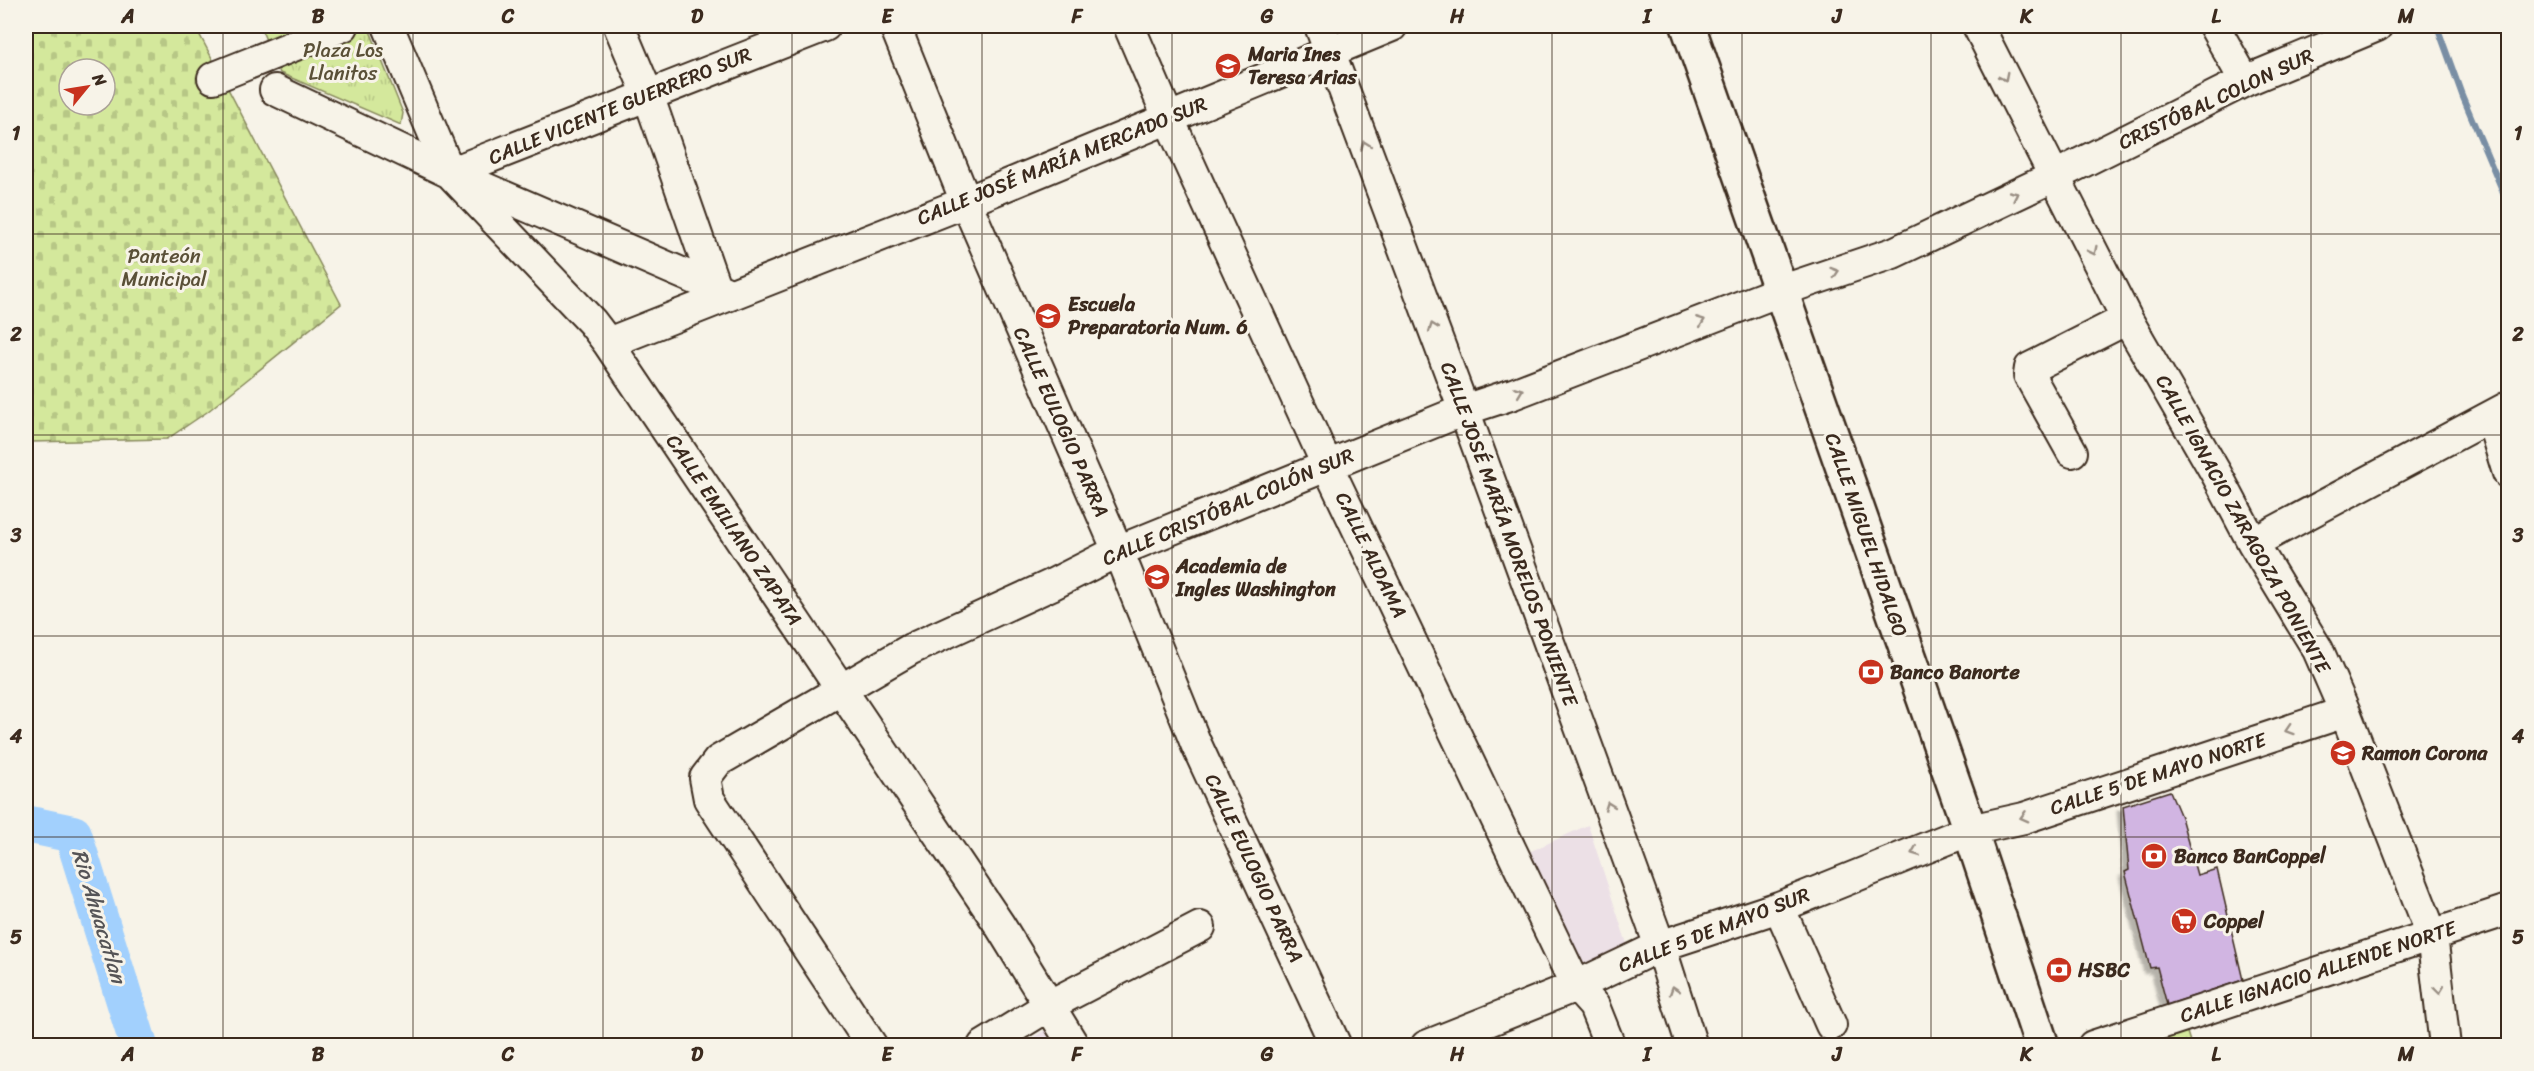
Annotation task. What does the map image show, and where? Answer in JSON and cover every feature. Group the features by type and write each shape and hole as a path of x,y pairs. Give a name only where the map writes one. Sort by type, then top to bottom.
{"main road":[{"name":"CALLE MIGUEL HIDALGO","path":"1688,26 1970,830 2043,1046"}],"street":[{"path":"213,78 343,26"},
{"name":"CALLE EMILIANO ZAPATA","path":"388,26 450,173 592,322 608,343 999,924 1074,1046"},
{"path":"619,26 648,95 722,291"},
{"name":"CALLE VICENTE GUERRERO SUR","path":"450,173 825,26"},
{"name":"CALLE EULOGIO PARRA","path":"895,26 966,202 1118,551 1196,744 1336,1046"},
{"name":"CALLE ALDAMA","path":"1130,26 1168,117 1328,465 1576,986 1594,1006 1610,1046"},
{"name":"CALLE JOSÉ MARÍA MERCADO SUR","path":"608,343 722,291 966,202 1168,117 1325,38 1392,26"},
{"name":"CALLE IGNACIO ZARAGOZA PONIENTE","path":"1978,26 2127,319 2217,475 2253,543 2318,650 2345,712 2432,935 2445,1046"},
{"path":"2214,26 2245,81"},
{"name":"CRISTÓBAL COLON SUR","path":"1780,291 1893,253 2055,176 2245,81 2378,26"},
{"name":"CALLE JOSÉ MARÍA MORELOS PONIENTE","path":"1325,38 1660,946 1692,1046"},
{"path":"274,90 450,173 722,291"},
{"name":"CALLE CRISTÓBAL COLÓN SUR","path":"872,1046 709,799 705,778 718,761 911,649 1051,585 1118,551 1464,410 1513,394 1780,291"},
{"path":"2072,452 2029,375 2030,368 2127,319"},
{"path":"2253,543 2500,412 2508,473"},
{"name":"CALLE 5 DE MAYO NORTE","path":"1970,830 2024,818 2345,712"},
{"name":"CALLE 5 DE MAYO SUR","path":"1426,1046 1576,986 1660,946 1779,907 1970,830"},
{"path":"1779,907 1831,1025"},
{"name":"CALLE IGNACIO ALLENDE NORTE","path":"2094,1046 2508,910"},
{"path":"983,1046 1050,1005 1200,927"}],"shaded area":[{"path":"1588,825 1629,950 1576,973 1518,857"},
{"path":"1045,1030 1055,1045 1021,1045"}],"green space":[{"name":"Panteón Municipal","path":"26,26 195,26 341,304 207,412 167,439 31,442 26,435"},
{"name":"Plaza Los Llanitos","path":"260,26 368,26 403,113 401,125 280,73"},
{"path":"2186,1029 2191,1045 2135,1046"}],"building":[{"name":"Coppel","path":"2170,791 2181,817 2197,875 2217,869 2243,980 2167,1005 2157,967 2150,968 2125,872 2129,870 2123,806"}],"waterway":[{"path":"2437,26 2462,95 2508,204"},
{"name":"Rio Ahuacatlan","path":"26,824 73,834 139,1046"}],"place":[{"name":"Maria Ines Teresa Arias","path":"1228,66"},
{"name":"Escuela Preparatoria Num. 6","path":"1048,316"},
{"name":"Academia de Ingles Washington","path":"1157,577"},
{"name":"Banco Banorte","path":"1871,672"},
{"name":"Ramon Corona","path":"2343,753"},
{"name":"Banco BanCoppel","path":"2154,856"},
{"name":"Coppel","path":"2184,921"},
{"name":"HSBC","path":"2059,970"}]}
